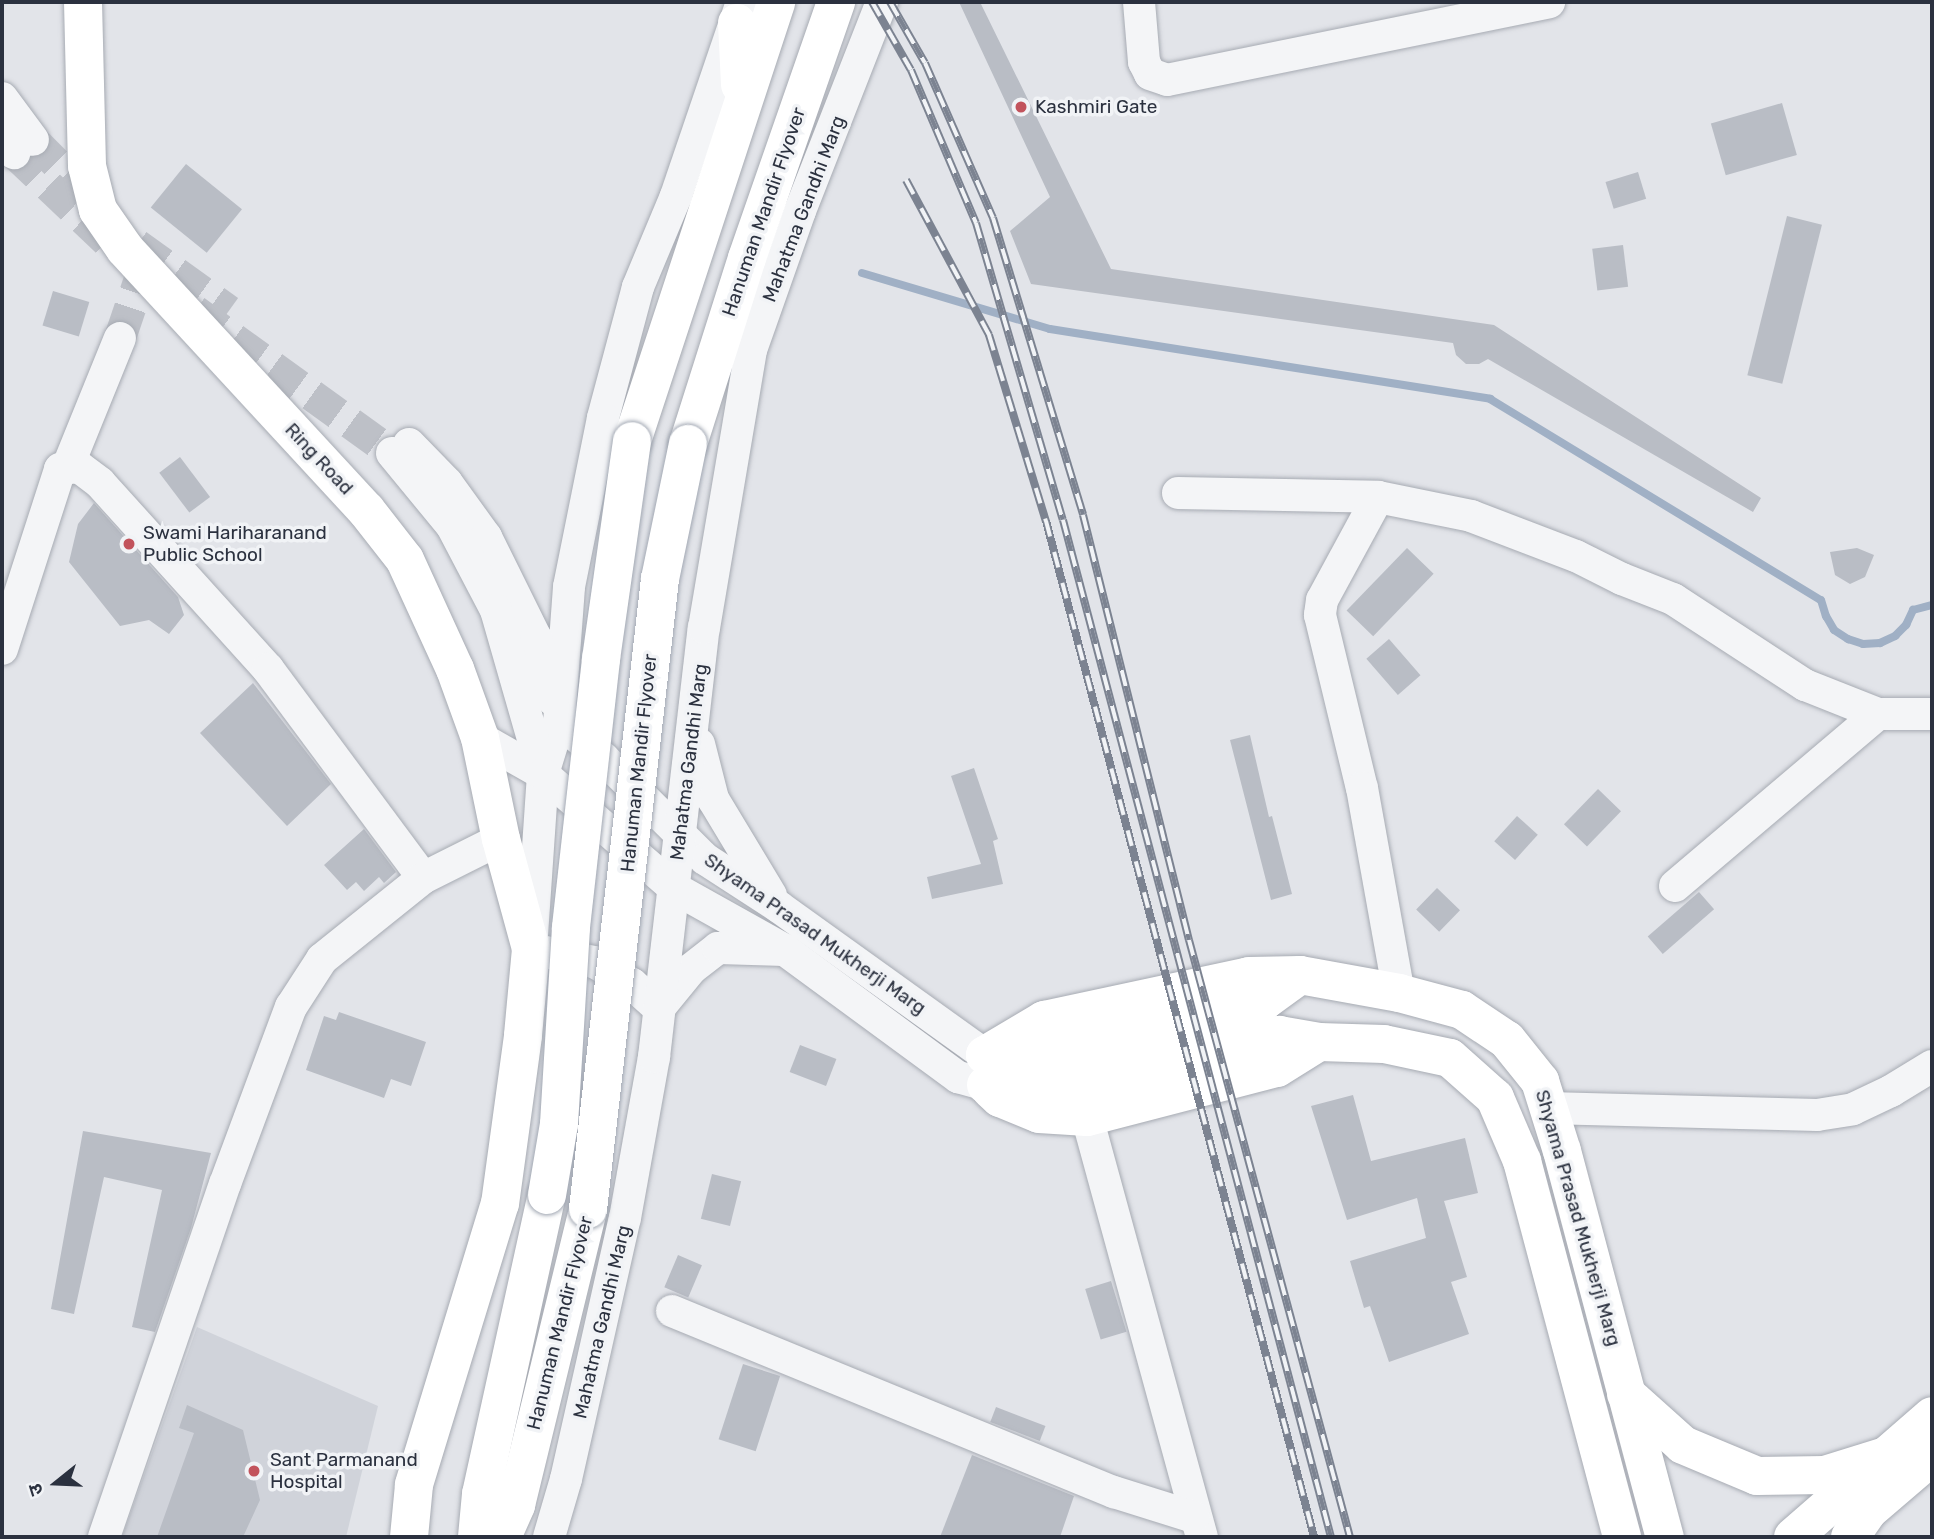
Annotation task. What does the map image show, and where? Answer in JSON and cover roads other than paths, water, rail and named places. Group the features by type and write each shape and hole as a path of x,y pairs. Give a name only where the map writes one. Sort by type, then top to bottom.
{"main road":[{"name":"Ring Road","path":"83,2 87,166 98,210 125,249 366,510 405,560 455,668 480,738 501,839 531,949"},
{"path":"740,104 776,2"},
{"name":"Hanuman Mandir Flyover","path":"477,1537 500,1512 587,1209 660,579 688,444 747,258 836,2"},
{"path":"740,12 740,104"},
{"name":"Hanuman Mandir Flyover","path":"500,1512 559,1124 573,914 601,659 632,441 740,104"},
{"path":"409,1537 414,1485 500,1203 523,1036 531,949"},
{"name":"Shyama Prasad Mukherji Marg","path":"986,1070 1044,1020 1249,976 1300,975 1399,992 1462,1010 1507,1040 1540,1081 1665,1537"},
{"name":"Shyama Prasad Mukherji Marg","path":"986,1070 1044,1086 1081,1082 1279,1035 1319,1042 1384,1044 1450,1058 1495,1098 1522,1161 1622,1537"},
{"name":"Shyama Prasad Mukherji Marg","path":"986,1070 1000,1098 1039,1114 1087,1117 1278,1068 1319,1042"},
{"path":"1626,1394 1683,1445 1757,1476 1825,1475 1886,1456"},
{"path":"1793,1537 1932,1416"},
{"path":"1858,1528 1932,1456"},
{"path":"1607,1537 1608,1486"}],"street":[{"name":"Mahatma Gandhi Marg","path":"550,1537 566,1479 625,1218 654,1057 680,832 695,729 704,628 751,349 800,211 882,2"},
{"path":"1139,2 1144,62 1150,74 1167,80 1549,2"},
{"path":"740,12 676,196 639,288 603,418 569,587 559,722 543,774 531,949 594,962 632,984 659,1008 691,969 718,948 785,950"},
{"path":"2,98 16,143"},
{"path":"68,466 120,338"},
{"path":"543,774 496,610 452,526 399,447 447,483 486,537 536,638 559,722"},
{"path":"2,649 60,469 68,466 79,467 100,484 268,669 423,878"},
{"path":"1178,493 1378,496 1471,516 1576,556 1622,579 1673,599 1805,685 1878,714 1932,714"},
{"path":"1378,496 1320,607 1362,788 1399,992"},
{"path":"1675,886 1878,714"},
{"name":"Shyama Prasad Mukherji Marg","path":"559,722 604,759 705,859 779,907 986,1070"},
{"path":"695,729 713,799 749,863 779,907"},
{"name":"Shyama Prasad Mukherji Marg","path":"480,738 543,774 674,888 785,950 957,1077 986,1070"},
{"path":"104,1537 225,1184 291,1007 322,959 423,878 501,839"},
{"path":"1548,1108 1817,1115 1853,1109 1891,1091 1932,1066"},
{"path":"1087,1117 1198,1527"},
{"path":"672,1311 1198,1527"}],"waterway":[{"path":"862,273 1050,329 1490,399 1821,600 1834,630 1848,639 1863,644 1880,643 1895,636 1906,625 1913,610 1932,605"}],"tunnel":[{"path":"33,140 86,193"},
{"path":"14,153 110,244"},
{"path":"137,245 229,311"},
{"path":"120,338 142,273"},
{"path":"195,311 392,453"}],"railway":[{"path":"872,2 911,70 976,223 1063,520 1331,1537"},
{"path":"890,2 925,63 993,218 1083,515 1189,940 1350,1537"},
{"path":"906,180 989,335 1046,521 1314,1537"}],"place":[{"name":"Kashmiri Gate","path":"1021,107"},
{"name":"Swami Hariharanand Public School","path":"129,544"},
{"name":"Sant Parmanand Hospital","path":"254,1471"}]}
